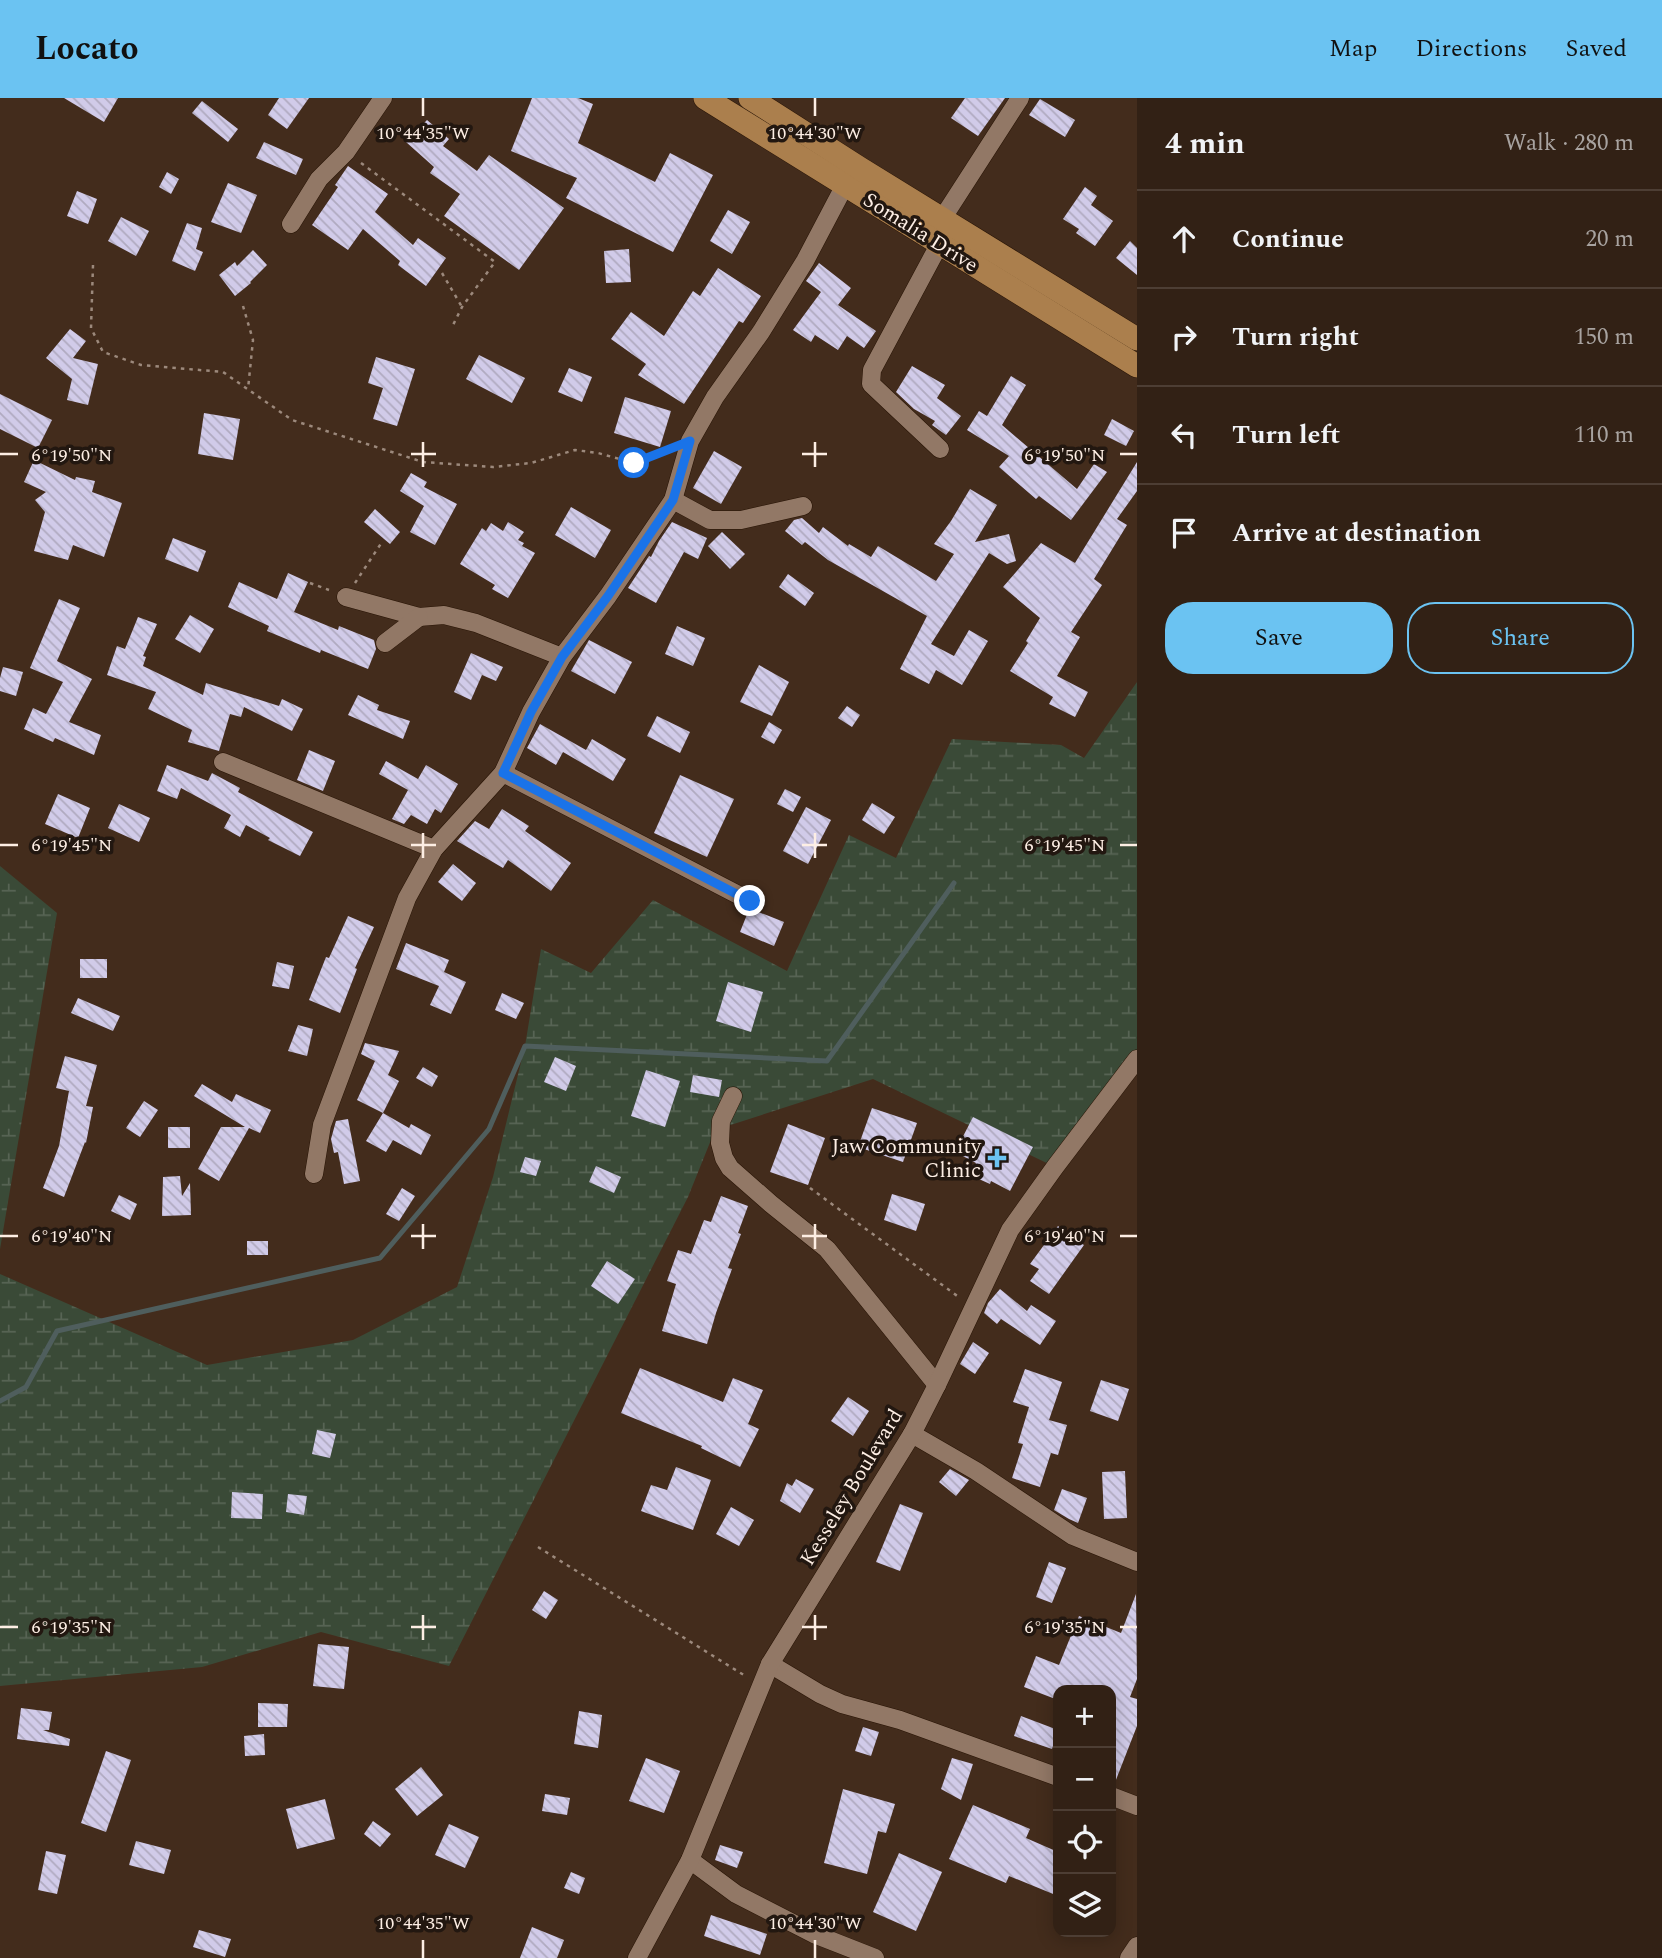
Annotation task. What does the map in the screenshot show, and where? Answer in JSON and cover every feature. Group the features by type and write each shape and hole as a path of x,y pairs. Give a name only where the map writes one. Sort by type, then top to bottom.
{"main road":[{"name":"Somalia Drive","path":"705,98 1137,366"},
{"name":"Somalia Drive","path":"750,98 1137,339"}],"street":[{"path":"292,224 319,179 346,152 383,98"},
{"path":"942,219 1020,98"},
{"path":"314,1174 323,1125 407,898 434,849 503,773 531,712 562,657 608,596 673,500 690,441 715,397 761,332 805,261 845,185"},
{"path":"940,243 872,370 871,384 940,449"},
{"path":"673,500 710,520 741,520 803,506"},
{"path":"346,597 419,617 444,615 476,623 562,657"},
{"path":"385,643 419,617"},
{"path":"223,762 434,849"},
{"path":"503,773 750,901"},
{"name":"Kesseley Boulevard","path":"637,1958 690,1860 770,1664 912,1434 1010,1230 1137,1059"},
{"path":"733,1096 721,1121 720,1143 730,1168 771,1205 827,1249 937,1385"},
{"path":"912,1434 976,1471 1073,1536 1137,1562"},
{"path":"770,1664 842,1704 900,1720 1053,1775"},
{"path":"1116,1798 1137,1806"},
{"path":"690,1860 736,1894 814,1934 875,1958"},
{"path":"1129,1958 1137,1946"}],"path":[{"path":"346,152 495,262 462,307 452,327"},
{"path":"93,265 91,328 103,352 141,365 223,372 292,420 423,462 493,467 531,463 575,450 634,463 690,441"},
{"path":"442,273 462,307"},
{"path":"243,306 253,340 248,390"},
{"path":"310,583 346,597 382,542"},
{"path":"810,1188 974,1308"},
{"path":"538,1547 761,1686"}],"green space":[{"path":"1137,682 1137,1059 1055,1167 873,1079 715,1130 688,1197 449,1666 321,1632 202,1667 0,1686 0,1274 207,1365 353,1340 457,1287 493,1177 525,1046 541,949 591,973 653,900 787,971 849,835 896,858 952,739 1061,745 1084,758"},
{"path":"0,866 57,913 0,1249"}],"building":[{"path":"64,98 118,98 104,122"},
{"path":"279,98 309,98 287,129 268,115"},
{"path":"532,98 578,98 593,104 578,143 655,182 670,153 713,175 673,252 566,198 577,178 511,151"},
{"path":"965,98 1005,98 978,136 951,118"},
{"path":"1040,99 1075,120 1065,137 1029,115"},
{"path":"202,101 238,129 228,142 192,113"},
{"path":"427,120 449,139 443,146 477,171 489,155 564,208 519,270 444,216 460,194 430,173 434,167 406,142"},
{"path":"264,142 303,159 296,175 256,158"},
{"path":"348,166 388,194 375,212 413,245 418,238 446,258 426,286 398,265 400,261 363,229 348,250 312,225 338,187 335,185"},
{"path":"167,172 179,179 171,194 159,187"},
{"path":"228,183 257,195 241,233 211,222"},
{"path":"1085,187 1097,196 1091,205 1113,221 1095,246 1076,233 1079,229 1063,219"},
{"path":"77,191 97,199 88,224 67,216"},
{"path":"728,210 750,222 732,254 710,241"},
{"path":"121,217 149,231 136,256 108,241"},
{"path":"187,223 202,228 196,249 203,252 195,271 172,261"},
{"path":"1130,241 1137,248 1137,275 1116,258"},
{"path":"629,249 631,282 606,283 604,251"},
{"path":"253,250 267,265 235,296 219,275 235,262 237,266"},
{"path":"819,263 851,288 838,305 876,331 864,348 847,336 838,350 815,335 811,342 793,330 821,292 806,281"},
{"path":"718,268 761,296 743,323 739,321 684,404 638,375 646,364 611,339 631,312 664,336 693,291 700,296"},
{"path":"70,329 86,341 73,358 98,364 88,405 67,400 72,379 46,358"},
{"path":"479,355 525,378 512,403 466,379"},
{"path":"376,357 415,369 397,426 373,419 383,388 368,383"},
{"path":"912,366 945,385 937,398 961,416 946,435 932,425 935,421 914,409 896,392"},
{"path":"569,368 592,377 582,402 558,392"},
{"path":"1011,376 1026,385 1002,425 1077,489 1094,464 1107,472 1071,520 1039,496 1036,499 999,467 1009,456 967,430 979,411 987,416"},
{"path":"0,394 52,420 38,448 0,429"},
{"path":"625,397 671,411 660,447 614,433"},
{"path":"204,413 240,419 233,460 198,454"},
{"path":"1112,419 1134,431 1126,446 1104,435"},
{"path":"714,451 742,467 721,504 693,488"},
{"path":"34,460 75,480 76,477 95,481 92,492 122,503 104,557 73,545 68,560 34,551 45,512 35,500 46,492 24,482"},
{"path":"1137,462 1137,491 1117,519 1127,525 1094,579 1102,585 1071,632 1080,637 1057,676 1088,692 1075,717 1049,704 1053,697 1010,671 1040,618 1003,587 1041,543 1075,563"},
{"path":"411,473 427,482 424,487 457,504 435,545 410,532 424,506 400,491"},
{"path":"970,489 997,505 975,542 1009,534 1016,561 1007,564 989,553 931,644 954,656 969,630 988,641 962,685 936,670 929,684 900,669 927,616 828,560 805,542 802,545 785,531 794,520 802,518 819,533 823,527 848,546 849,544 871,557 878,546 936,581 954,554 934,544"},
{"path":"571,507 611,530 595,558 555,535"},
{"path":"375,509 400,532 390,544 364,522"},
{"path":"508,522 524,532 518,540 524,543 522,546 535,553 508,598 492,589 495,585 460,564 482,528 486,531 491,523 503,531"},
{"path":"672,522 707,538 698,559 684,552 656,603 628,588"},
{"path":"722,532 745,554 730,569 708,546"},
{"path":"173,538 206,551 198,572 165,559"},
{"path":"288,573 308,582 294,612 338,630 339,626 374,640 376,649 368,669 267,631 269,626 228,607 239,582 277,599"},
{"path":"788,574 814,593 805,606 779,587"},
{"path":"59,599 80,608 57,661 92,679 69,722 101,735 94,755 55,738 53,742 24,729 33,708 46,714 63,682 30,668"},
{"path":"190,615 214,629 200,653 175,639"},
{"path":"138,617 157,624 143,656 146,657 143,666 203,695 206,683 279,706 282,699 303,709 292,731 244,707 241,717 230,714 219,751 188,742 192,730 148,709 156,692 107,675 117,646 125,649"},
{"path":"677,626 705,638 693,666 665,654"},
{"path":"589,640 632,662 615,694 571,671"},
{"path":"471,653 503,667 496,681 482,675 471,700 454,692"},
{"path":"759,665 789,682 772,716 740,702"},
{"path":"3,667 23,672 16,696 0,691"},
{"path":"358,695 379,705 377,710 410,721 403,739 348,715"},
{"path":"847,706 860,715 852,727 838,718"},
{"path":"657,716 690,732 680,753 647,736"},
{"path":"769,722 782,730 774,744 761,737"},
{"path":"540,724 586,750 592,739 626,759 613,781 563,752 556,765 527,748"},
{"path":"309,750 335,761 323,791 297,780"},
{"path":"386,761 418,779 426,765 458,784 441,813 435,809 427,824 411,815 404,824 392,819 408,790 379,774"},
{"path":"167,765 208,781 212,773 240,788 238,792 313,832 300,856 246,825 240,837 224,828 231,815 181,788 177,799 157,791"},
{"path":"680,775 734,799 707,857 654,833"},
{"path":"785,789 801,797 793,812 777,804"},
{"path":"58,794 90,808 78,838 45,824"},
{"path":"872,803 895,817 884,834 862,820"},
{"path":"119,804 150,818 139,842 108,828"},
{"path":"806,807 831,820 808,864 783,851"},
{"path":"502,809 529,826 525,831 571,863 551,891 508,860 503,868 457,841 475,821 489,829"},
{"path":"453,864 476,883 462,901 438,882"},
{"path":"756,911 784,922 774,946 740,932 748,912"},
{"path":"348,916 374,927 355,968 357,969 340,1013 309,1000 326,957 329,958"},
{"path":"406,943 449,960 444,972 466,982 451,1014 430,1005 439,986 396,969"},
{"path":"80,959 107,959 107,978 80,978"},
{"path":"277,962 294,966 289,989 272,986"},
{"path":"728,982 763,992 751,1032 716,1021"},
{"path":"502,993 524,1003 516,1019 495,1010"},
{"path":"78,998 120,1016 113,1031 71,1013"},
{"path":"298,1025 313,1029 307,1056 288,1051"},
{"path":"365,1043 399,1051 388,1075 399,1081 383,1113 357,1100 375,1061 361,1054"},
{"path":"65,1056 97,1065 86,1106 93,1107 86,1143 64,1197 43,1188 59,1146 69,1091 56,1088"},
{"path":"555,1057 576,1066 566,1091 544,1082"},
{"path":"423,1067 438,1076 432,1087 416,1078"},
{"path":"646,1070 680,1081 665,1127 631,1116"},
{"path":"693,1075 722,1080 719,1097 690,1092"},
{"path":"202,1084 232,1102 236,1094 271,1110 260,1133 249,1128 219,1181 198,1169 221,1127 245,1127 194,1096"},
{"path":"144,1101 158,1110 140,1137 126,1128"},
{"path":"872,1108 917,1123 903,1162 858,1147"},
{"path":"383,1113 409,1128 411,1124 431,1135 421,1155 393,1140 386,1152 366,1141"},
{"name":"Jaw Community Clinic","path":"973,1117 1033,1147 1010,1191 991,1181 990,1184 970,1175 976,1163 955,1152"},
{"path":"348,1119 360,1181 344,1184 338,1152 334,1153 331,1139 336,1121"},
{"path":"788,1124 825,1138 808,1185 770,1172"},
{"path":"168,1127 190,1127 190,1148 168,1148"},
{"path":"525,1157 541,1161 536,1176 520,1172"},
{"path":"596,1166 621,1177 614,1193 589,1182"},
{"path":"180,1176 182,1196 190,1183 191,1215 162,1216 163,1177"},
{"path":"402,1188 415,1196 399,1221 386,1214"},
{"path":"892,1194 925,1204 916,1231 884,1220"},
{"path":"119,1195 137,1204 130,1220 111,1211"},
{"path":"721,1196 748,1206 728,1268 732,1269 707,1344 662,1331 676,1284 667,1281 678,1250 691,1254 704,1220 711,1222"},
{"path":"1058,1226 1084,1245 1049,1294 1030,1281 1039,1269 1030,1264"},
{"path":"247,1241 268,1241 268,1255 247,1255"},
{"path":"607,1261 635,1279 618,1304 591,1286"},
{"path":"1000,1289 1027,1311 1031,1305 1056,1321 1040,1345 1001,1319 997,1324 984,1313 988,1303"},
{"path":"973,1342 989,1353 975,1374 960,1364"},
{"path":"640,1368 723,1402 733,1378 763,1390 748,1424 759,1429 740,1467 701,1448 702,1446 621,1413"},
{"path":"1025,1369 1062,1382 1049,1420 1067,1425 1058,1455 1051,1453 1040,1487 1012,1478 1023,1444 1018,1443 1029,1407 1013,1402"},
{"path":"1101,1380 1129,1389 1118,1421 1090,1411"},
{"path":"848,1397 869,1411 853,1436 831,1421"},
{"path":"317,1430 336,1434 330,1458 312,1454"},
{"path":"676,1467 711,1480 693,1530 641,1511 651,1485 667,1490"},
{"path":"950,1469 969,1480 956,1496 939,1482"},
{"path":"1125,1471 1127,1518 1104,1519 1102,1472"},
{"path":"796,1479 814,1489 800,1513 780,1501 787,1483 792,1486"},
{"path":"1062,1489 1087,1498 1078,1523 1054,1510"},
{"path":"232,1492 263,1494 262,1519 231,1518"},
{"path":"288,1494 307,1496 304,1515 286,1512"},
{"path":"900,1504 923,1513 900,1571 876,1562"},
{"path":"731,1507 754,1520 739,1546 716,1534"},
{"path":"1049,1562 1066,1568 1052,1603 1036,1597"},
{"path":"544,1591 558,1600 546,1619 532,1610"},
{"path":"1136,1594 1137,1679 1130,1697 1137,1699 1137,1726 1116,1780 1116,1685 1053,1685 1053,1698 1024,1687 1036,1656 1059,1665 1079,1616 1121,1633"},
{"path":"318,1644 349,1647 344,1689 313,1686"},
{"path":"258,1703 288,1704 287,1727 258,1727"},
{"path":"21,1708 52,1712 49,1730 43,1730 70,1739 69,1746 17,1739"},
{"path":"579,1711 602,1715 598,1748 574,1744"},
{"path":"1021,1716 1053,1728 1053,1746 1052,1749 1014,1736"},
{"path":"863,1727 879,1732 871,1756 855,1751"},
{"path":"264,1734 265,1755 245,1756 244,1736"},
{"path":"106,1751 131,1760 106,1832 81,1823"},
{"path":"646,1758 680,1771 664,1813 629,1801"},
{"path":"952,1758 973,1764 961,1800 941,1789"},
{"path":"421,1767 443,1795 417,1816 395,1789"},
{"path":"843,1789 895,1804 886,1833 878,1831 867,1874 824,1863"},
{"path":"545,1794 570,1798 567,1815 542,1811"},
{"path":"325,1799 335,1839 297,1849 286,1809"},
{"path":"973,1805 1030,1829 1026,1838 1053,1850 1053,1894 1009,1876 1006,1883 949,1859"},
{"path":"373,1821 391,1834 380,1847 364,1834"},
{"path":"449,1824 479,1837 465,1868 435,1855"},
{"path":"136,1841 171,1850 164,1874 129,1865"},
{"path":"720,1845 743,1852 737,1868 715,1860"},
{"path":"46,1851 66,1855 57,1894 38,1890"},
{"path":"899,1853 942,1872 916,1931 873,1912"},
{"path":"571,1872 585,1878 579,1894 564,1888"},
{"path":"711,1915 767,1934 760,1955 704,1936"},
{"path":"532,1927 564,1940 557,1958 520,1958"},
{"path":"199,1930 231,1939 225,1957 193,1947"}],"waterway":[{"path":"0,1401 26,1387 57,1331 380,1258 489,1129 525,1046 827,1061 954,883"}],"place":[{"name":"Jaw Community Clinic","path":"997,1158"}],"route":[{"path":"634,463 690,441 673,500 608,596 562,657 531,712 503,773 750,901"}]}
